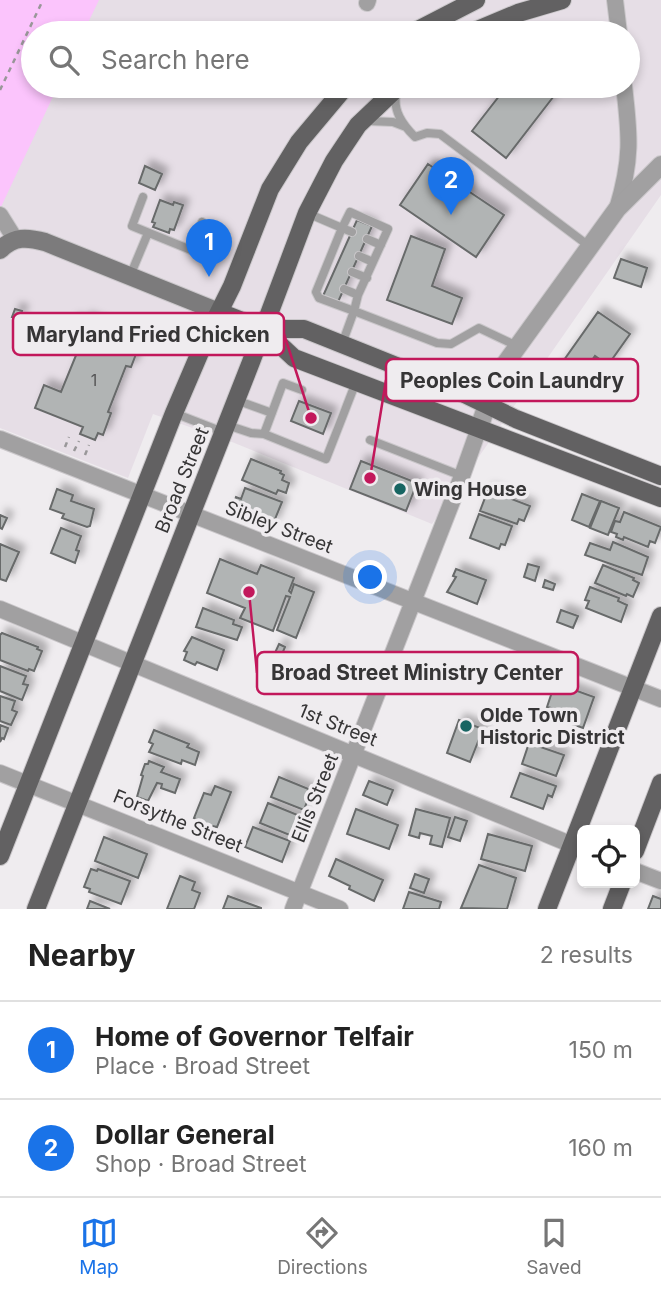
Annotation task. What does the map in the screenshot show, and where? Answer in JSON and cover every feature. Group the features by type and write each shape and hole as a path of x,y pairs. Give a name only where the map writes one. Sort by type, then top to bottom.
{"main road":[{"path":"435,21 476,0"},
{"path":"499,21 562,0"},
{"name":"Broad Street","path":"0,856 174,413 232,286 270,189 283,165 335,98"},
{"name":"Broad Street","path":"36,909 307,213 334,161 359,125 386,98"},
{"path":"0,250 15,239 34,239 263,329 304,329 516,419 661,476"},
{"path":"263,329 294,358 661,498"},
{"path":"585,825 661,616"},
{"path":"640,838 661,783"},
{"path":"547,909 577,847"},
{"path":"612,909 620,888"}],"street":[{"path":"615,0 618,21"},
{"path":"617,209 626,179 629,153 625,98"},
{"path":"479,428 495,382 517,346 617,209 661,165"},
{"path":"0,215 15,239"},
{"name":"Ellis Street","path":"293,909 479,428"},
{"name":"Sibley Street","path":"0,439 661,699"},
{"name":"1st Street","path":"0,609 577,847"},
{"name":"Forsythe Street","path":"0,773 340,909"},
{"path":"640,873 661,881"}],"lane":[{"path":"395,98 394,105 406,128 415,137 426,132 440,134 591,247"},
{"path":"359,125 368,121 385,120 406,128"},
{"path":"144,197 132,226 148,233 191,250 202,222"},
{"path":"342,344 354,311 358,295 388,229 350,212 325,281 316,292 319,298 354,311 437,343 451,344 479,328 517,346"},
{"path":"307,213 352,232"},
{"path":"130,276 148,233"},
{"path":"367,239 382,245"},
{"path":"359,256 373,262"},
{"path":"352,272 366,278"},
{"path":"344,289 358,295"},
{"path":"174,413 225,428 264,434 326,459 356,382"},
{"path":"264,434 283,383 302,390"},
{"path":"236,400 272,413"},
{"path":"370,440 462,476"}],"path":[{"path":"33,21 43,0"},
{"path":"0,90 21,46"},
{"path":"63,452 69,437"},
{"path":"72,456 79,441"},
{"path":"83,460 89,446"}],"shaded area":[{"path":"0,0 661,0 661,195 432,524 232,442 153,414 128,478 0,428"},
{"path":"0,0 99,0 89,21 21,21 21,98 52,98 0,209"}],"building":[{"path":"498,98 552,98 506,158 472,131"},
{"path":"428,164 504,215 476,257 400,205"},
{"path":"145,166 162,174 155,190 139,183"},
{"path":"160,200 173,205 174,202 183,205 174,230 170,229 169,233 153,227 155,223 152,222"},
{"path":"357,220 372,226 338,302 323,296"},
{"path":"411,236 445,249 432,286 462,298 452,324 387,300"},
{"path":"621,259 647,268 641,287 614,278"},
{"path":"15,309 22,311 19,319 12,317"},
{"path":"598,312 630,334 608,365 595,356 566,397 547,384"},
{"path":"85,318 141,341 131,367 126,366 108,412 111,413 103,435 98,433 95,440 80,434 83,427 35,408 44,385 61,392 79,348 73,346 76,339 68,335 73,320 83,324"},
{"path":"299,401 331,413 323,434 291,421"},
{"path":"251,459 281,471 284,475 282,480 289,483 286,493 278,490 276,494 242,480"},
{"path":"361,461 417,483 406,511 350,489"},
{"path":"245,488 282,502 273,524 232,509 236,497 241,499"},
{"path":"57,489 73,495 71,501 94,509 90,526 62,518 64,514 50,509"},
{"path":"488,490 530,506 524,521 519,519 517,524 480,511"},
{"path":"582,494 600,501 589,527 572,520"},
{"path":"601,501 619,508 608,535 590,528"},
{"path":"624,512 661,527 655,543 650,541 648,547 624,537 623,540 611,532 615,521 620,522"},
{"path":"479,514 512,526 505,545 501,544 499,549 470,538"},
{"path":"0,515 7,518 2,529 0,528"},
{"path":"61,528 81,536 75,563 51,553"},
{"path":"613,542 648,557 642,575 585,555 590,543 610,550"},
{"path":"0,544 19,552 6,581 0,579"},
{"path":"220,559 257,574 261,565 294,578 289,591 291,593 294,584 314,592 296,638 277,630 290,597 286,596 273,631 240,618 245,608 207,593"},
{"path":"528,564 539,567 535,581 524,577"},
{"path":"603,565 634,578 633,580 639,583 633,597 595,583"},
{"path":"456,569 486,580 477,604 447,592 456,577 453,576"},
{"path":"545,580 555,584 553,590 543,587"},
{"path":"590,587 619,598 618,601 627,605 621,622 586,608 589,601 585,600"},
{"path":"203,608 234,620 233,624 242,627 237,640 196,627"},
{"path":"561,610 578,616 573,628 557,622"},
{"path":"2,633 42,651 34,671 0,660"},
{"path":"192,637 224,650 217,670 184,660 187,652 184,651"},
{"path":"279,644 285,647 280,659 273,657"},
{"path":"0,666 26,676 23,684 28,685 22,700 0,691"},
{"path":"555,683 594,697 583,728 552,717 555,709 547,707"},
{"path":"0,696 15,701 12,710 17,712 11,725 0,721"},
{"path":"459,720 483,729 470,762 447,753"},
{"path":"0,725 8,728 0,742"},
{"path":"154,730 189,744 187,747 199,752 195,765 182,760 181,764 149,752 153,744 149,742"},
{"path":"529,743 564,755 556,776 522,764"},
{"path":"149,761 164,767 161,772 180,779 175,793 161,788 162,784 157,783 148,801 137,797 143,776 141,775"},
{"path":"520,773 556,786 552,797 548,795 543,809 511,797"},
{"path":"279,777 311,790 304,810 271,797"},
{"path":"369,781 393,790 387,805 363,795"},
{"path":"215,786 231,792 217,827 212,826 210,831 196,825 198,820 194,818 204,793 211,795"},
{"path":"268,803 300,816 292,836 260,823"},
{"path":"356,809 398,825 389,849 347,834"},
{"path":"416,809 450,818 442,847 430,844 432,836 420,833 419,838 409,835"},
{"path":"455,817 467,821 460,841 448,837"},
{"path":"253,827 290,841 282,862 245,847"},
{"path":"488,834 532,846 525,871 481,859"},
{"path":"104,837 147,854 138,878 95,861"},
{"path":"336,859 383,880 374,901 329,876"},
{"path":"479,865 516,878 507,909 461,908"},
{"path":"91,869 130,881 121,904 89,892 90,889 84,887"},
{"path":"415,874 429,879 424,893 410,888"},
{"path":"180,876 195,882 192,890 200,893 194,909 167,909"},
{"path":"409,892 441,902 439,909 403,909"},
{"path":"228,896 261,908 261,909 223,909"},
{"path":"653,896 661,899 661,909 648,909"},
{"path":"90,901 110,909 87,909"}],"place":[{"name":"Dollar General","path":"451,215"},
{"name":"Home of Governor Telfair","path":"209,277"},
{"name":"Maryland Fried Chicken","path":"311,418"},
{"name":"Peoples Coin Laundry","path":"370,478"},
{"name":"Wing House","path":"400,489"},
{"name":"Broad Street Ministry Center","path":"249,592"},
{"name":"Olde Town Historic District","path":"466,726"}]}
